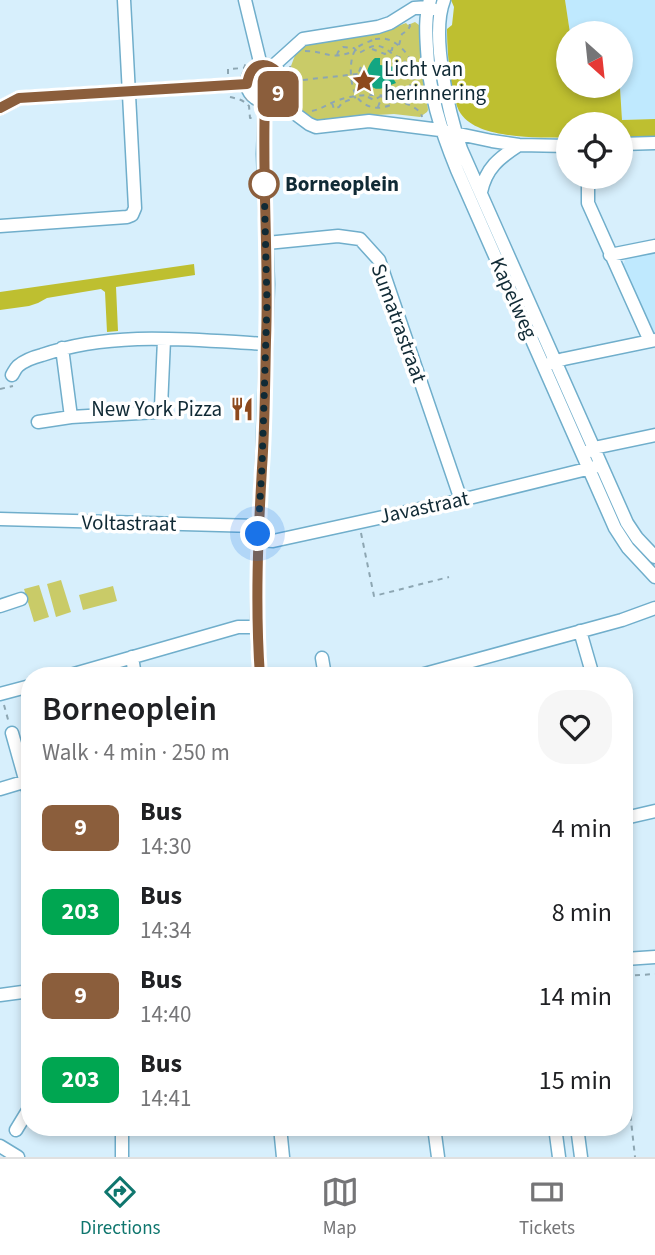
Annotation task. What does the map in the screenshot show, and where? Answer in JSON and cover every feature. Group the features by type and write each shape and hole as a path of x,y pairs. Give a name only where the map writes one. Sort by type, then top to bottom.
{"street":[{"path":"0,226 132,215 135,208 124,0"},
{"path":"245,0 267,66 279,73 282,82 280,91 269,99 263,154 267,243 266,344 258,526 259,667"},
{"path":"435,5 414,8 378,27 303,39 267,66 253,70 247,84 251,94 269,99 316,127 369,121 440,130 519,145 556,146"},
{"name":"Kapelweg","path":"435,5 426,31 428,79 440,130 550,363 596,467 621,538 655,577"},
{"name":"Kapelweg","path":"435,5 447,103 456,134 550,363"},
{"path":"2,102 19,98 247,84"},
{"path":"633,144 655,143"},
{"path":"481,192 484,178 500,157 519,145"},
{"path":"550,363 652,340 588,203 588,189"},
{"name":"Sumatrastraat","path":"267,243 338,236 360,239 379,260 461,500"},
{"path":"610,254 655,246"},
{"path":"12,375 19,365 35,357 62,348 108,340 266,344"},
{"path":"38,422 71,417 157,412 161,407 164,340"},
{"path":"62,348 71,417"},
{"path":"589,451 655,435"},
{"name":"Kapelweg","path":"596,467 632,531 650,542 655,557"},
{"name":"Javastraat","path":"258,540 273,541 596,467"},
{"name":"Voltastraat","path":"0,519 258,526"},
{"path":"0,606 21,599"},
{"path":"450,667 655,608"},
{"path":"98,667 238,627 257,627"},
{"path":"580,631 590,667"},
{"path":"132,657 134,667"},
{"path":"322,658 324,667"},
{"path":"1,694 21,688"},
{"path":"12,733 21,764"},
{"path":"0,789 21,788"},
{"path":"633,816 655,811"},
{"path":"633,958 655,957"},
{"path":"0,995 21,992"},
{"path":"18,1157 8,1141 21,1121"},
{"path":"122,1136 122,1157"},
{"path":"281,1136 284,1157"},
{"path":"435,1136 438,1157"},
{"path":"556,1136 559,1157"},
{"path":"578,1136 581,1157"}],"path":[{"path":"399,46 402,34 410,26 405,14"},
{"path":"302,51 343,56 367,42 386,39 399,46 412,62 413,78 405,94 388,107 378,108 357,97 350,63 355,51"},
{"path":"371,48 384,54 392,50 393,42"},
{"path":"337,56 343,47 354,48 358,53 379,46 406,63 412,62"},
{"path":"290,62 291,97"},
{"path":"361,67 358,74 362,83"},
{"path":"291,81 358,74"},
{"path":"312,111 345,98 367,95 373,100 395,89 405,94"},
{"path":"384,96 417,109 422,118"},
{"path":"378,108 384,96"},
{"path":"332,103 334,109 357,97"},
{"path":"358,522 374,596 449,577"},
{"path":"1,694 12,733"},
{"path":"633,975 655,974"},
{"path":"633,1136 635,1157"}],"shaded area":[{"path":"451,0 565,0 568,21 556,21 556,98 621,98 622,112 556,112 556,138 527,137 481,129 461,114 452,85 447,29 452,25 454,7"},
{"path":"565,0 655,0 655,119 633,120 633,112 622,112 621,98 634,98 634,21 568,21"},
{"path":"415,22 419,25 427,112 420,117 394,114 312,121 303,113 292,96 294,82 291,66 297,50 304,45 377,34"},
{"path":"375,58 380,58 380,65 396,67 397,61 402,64 406,74 404,79 400,74 393,78 396,83 374,88 368,82 367,73"},
{"path":"655,119 655,137 633,138 633,120"},
{"path":"655,252 654,332 623,265 626,258"},
{"path":"194,264 195,275 116,287 118,331 107,332 105,292 101,289 47,298 29,306 0,310 0,292"},
{"path":"61,580 71,612 56,617 47,584"},
{"path":"39,585 49,617 34,622 24,589"},
{"path":"113,586 117,601 83,610 79,595"}],"bus line":[{"name":"9","path":"0,108 19,98 247,84 253,70 261,66 276,69 281,77 282,87 278,95 265,101 263,154 268,284 258,526 259,667"}],"place":[{"name":"Licht van herinnering","path":"364,81"},
{"name":"Borneoplein","path":"264,184"},
{"name":"New York Pizza","path":"242,409"}],"route":[{"path":"258,534 267,303 264,177 264,184"}]}
